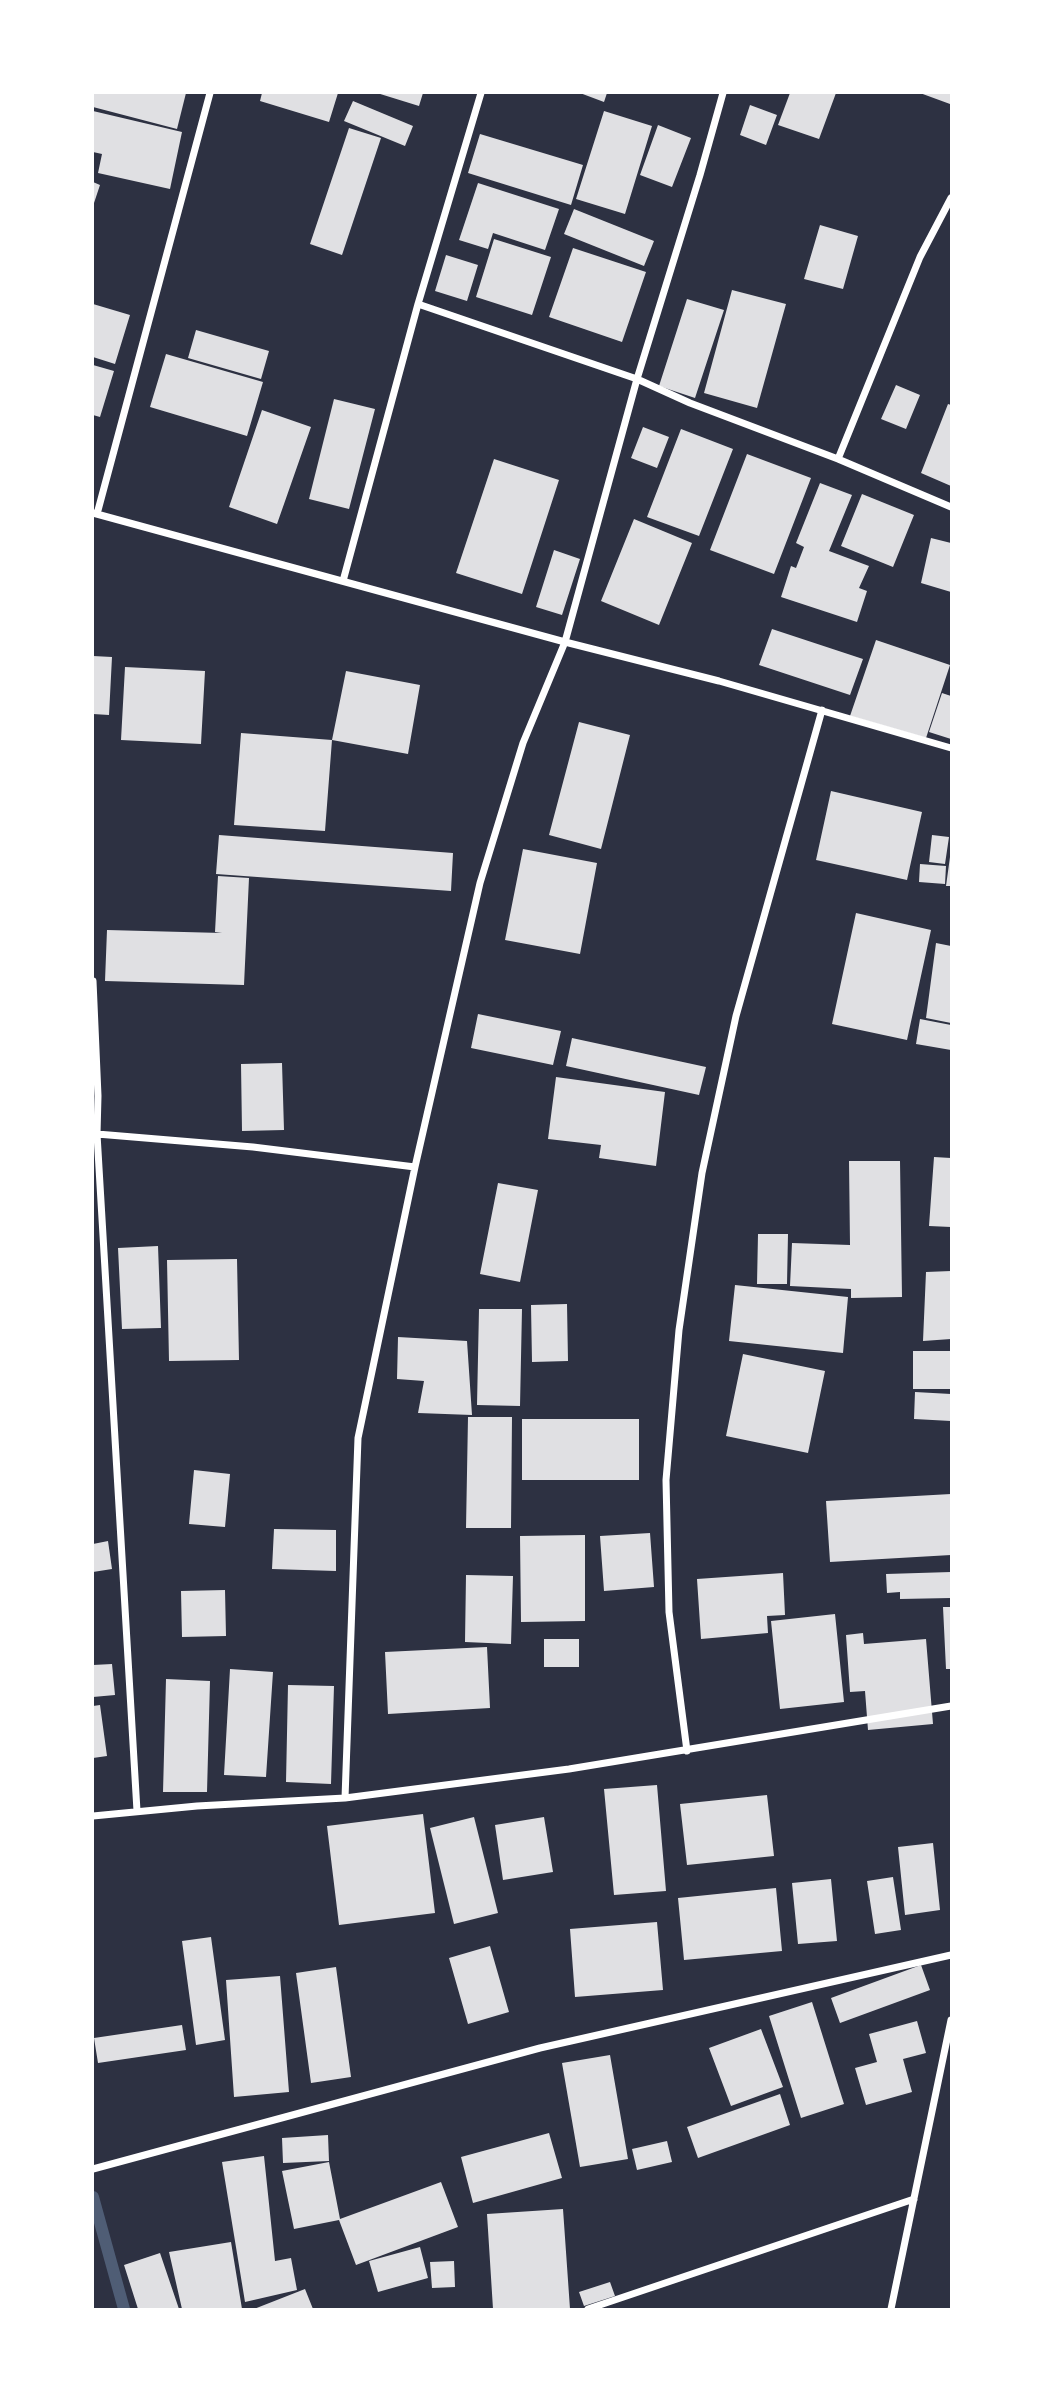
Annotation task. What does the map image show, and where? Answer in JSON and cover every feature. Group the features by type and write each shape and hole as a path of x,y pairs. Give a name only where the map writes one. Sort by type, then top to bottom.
{"street":[{"path":"210,93 95,513 822,710 951,748"},
{"path":"343,581 418,304 481,93"},
{"path":"345,1798 358,1438 415,1167 480,883 523,743 565,642 637,379 701,175 723,93"},
{"path":"838,459 920,257 951,198"},
{"path":"418,304 637,379 690,403 838,459 951,507"},
{"path":"687,1751 669,1612 666,1480 679,1330 702,1173 736,1016 822,710"},
{"path":"93,981 97,1134 137,1811"},
{"path":"97,1134 253,1147 415,1167"},
{"path":"93,1816 345,1798 569,1769 951,1706"},
{"path":"93,2169 540,2048 951,1955"},
{"path":"891,2309 951,2020"},
{"path":"588,2309 914,2199"}],"building":[{"path":"93,93 186,93 177,129 93,107"},
{"path":"262,93 338,93 329,122 260,101"},
{"path":"377,93 423,93 419,106"},
{"path":"580,93 607,93 604,102"},
{"path":"790,93 836,93 819,139 778,125"},
{"path":"920,93 951,93 951,101 950,104"},
{"path":"353,101 413,126 405,146 344,121"},
{"path":"750,105 777,115 766,145 740,135"},
{"path":"93,111 182,132 170,189 98,173 102,154 93,152"},
{"path":"604,111 652,126 625,214 576,199"},
{"path":"658,125 691,138 672,187 640,175"},
{"path":"349,128 381,138 342,255 310,244"},
{"path":"480,134 583,165 571,205 468,173"},
{"path":"93,182 100,185 93,206"},
{"path":"478,183 559,209 545,250 493,233 488,249 459,240"},
{"path":"574,209 654,241 644,266 564,234"},
{"path":"820,225 858,236 843,289 804,279"},
{"path":"494,239 551,257 532,315 476,297"},
{"path":"573,248 646,272 622,342 549,317"},
{"path":"446,255 478,265 467,301 435,291"},
{"path":"732,290 786,304 757,408 704,393"},
{"path":"687,299 724,310 695,398 659,386"},
{"path":"93,304 130,315 115,364 93,357"},
{"path":"196,330 269,351 261,379 188,358"},
{"path":"166,354 263,382 247,436 150,407"},
{"path":"93,365 114,371 100,417 93,415"},
{"path":"896,385 920,395 906,429 881,419"},
{"path":"334,399 375,409 349,509 309,499"},
{"path":"948,404 951,405 951,486 921,473"},
{"path":"262,410 311,427 277,524 229,507"},
{"path":"643,427 669,437 657,468 631,458"},
{"path":"681,429 733,449 699,536 647,517"},
{"path":"747,454 811,478 774,574 710,550"},
{"path":"494,459 559,480 522,594 456,573"},
{"path":"820,483 852,495 829,551 869,566 859,588 867,591 857,622 781,597 791,566 796,568 804,547 796,543"},
{"path":"862,494 914,515 893,567 841,546"},
{"path":"634,519 692,543 659,625 601,601"},
{"path":"931,538 951,543 951,592 921,583"},
{"path":"554,550 580,559 562,615 536,607"},
{"path":"772,629 863,659 850,695 759,665"},
{"path":"876,640 950,665 926,738 850,716"},
{"path":"93,656 112,657 109,715 93,714"},
{"path":"125,667 205,671 201,744 121,740"},
{"path":"346,671 420,685 408,754 332,740"},
{"path":"942,693 951,696 951,739 929,732"},
{"path":"579,722 630,735 601,849 549,835"},
{"path":"241,733 332,740 325,831 234,825"},
{"path":"831,791 922,812 907,880 816,860"},
{"path":"219,835 453,853 451,891 216,874"},
{"path":"932,835 949,837 945,864 929,862"},
{"path":"523,849 597,863 580,954 505,940"},
{"path":"950,857 951,886 946,886"},
{"path":"920,864 946,866 945,884 919,882"},
{"path":"218,876 249,878 244,985 105,981 107,930 222,933 215,932"},
{"path":"856,913 931,930 907,1040 832,1024"},
{"path":"936,943 951,946 951,1023 926,1018"},
{"path":"478,1014 561,1031 553,1065 471,1048"},
{"path":"920,1019 951,1025 951,1050 916,1044"},
{"path":"572,1038 706,1067 699,1095 566,1066"},
{"path":"282,1063 284,1130 242,1131 241,1064"},
{"path":"556,1077 665,1092 656,1166 599,1158 601,1145 548,1139"},
{"path":"934,1157 951,1158 951,1227 929,1226"},
{"path":"849,1161 900,1161 902,1297 851,1298 851,1289 790,1286 792,1243 850,1245"},
{"path":"498,1183 538,1190 520,1282 480,1274"},
{"path":"758,1234 788,1234 787,1284 757,1284"},
{"path":"158,1246 161,1328 122,1329 118,1248"},
{"path":"237,1259 239,1360 169,1361 167,1260"},
{"path":"951,1271 951,1339 923,1341 926,1272"},
{"path":"735,1285 848,1297 843,1353 729,1341"},
{"path":"567,1304 568,1361 532,1362 531,1305"},
{"path":"479,1309 522,1309 520,1406 477,1405"},
{"path":"398,1337 467,1341 472,1415 418,1413 424,1381 397,1379"},
{"path":"913,1351 951,1351 951,1389 913,1389"},
{"path":"743,1354 825,1371 808,1453 726,1436"},
{"path":"915,1392 951,1394 951,1421 914,1419"},
{"path":"468,1417 512,1417 511,1528 466,1528"},
{"path":"522,1419 639,1419 639,1480 522,1480"},
{"path":"194,1470 230,1474 225,1527 189,1524"},
{"path":"951,1494 951,1555 830,1562 826,1501"},
{"path":"274,1529 336,1530 336,1571 272,1569"},
{"path":"650,1533 654,1587 604,1591 600,1536"},
{"path":"585,1535 585,1621 521,1622 520,1536"},
{"path":"108,1541 112,1569 93,1572 93,1544"},
{"path":"951,1572 951,1598 900,1599 900,1592 887,1593 886,1574"},
{"path":"783,1573 785,1615 767,1616 768,1633 701,1639 697,1579"},
{"path":"466,1575 513,1576 511,1644 465,1642"},
{"path":"225,1590 226,1636 182,1637 181,1591"},
{"path":"943,1607 951,1607 951,1669 946,1669"},
{"path":"835,1614 844,1702 780,1709 771,1621"},
{"path":"863,1633 864,1644 926,1639 933,1724 868,1730 865,1691 850,1692 846,1635"},
{"path":"544,1639 579,1639 579,1667 544,1667"},
{"path":"487,1647 490,1708 388,1714 385,1652"},
{"path":"112,1664 115,1695 93,1697 93,1665"},
{"path":"230,1669 273,1672 266,1777 224,1775"},
{"path":"166,1679 210,1681 207,1792 163,1792"},
{"path":"288,1685 334,1686 331,1784 286,1782"},
{"path":"100,1705 107,1756 93,1758 93,1706"},
{"path":"657,1785 666,1891 614,1895 604,1789"},
{"path":"767,1795 774,1856 687,1865 680,1804"},
{"path":"423,1814 435,1913 339,1925 327,1826"},
{"path":"474,1817 498,1913 454,1924 430,1828"},
{"path":"544,1817 553,1872 503,1880 495,1825"},
{"path":"933,1843 940,1910 905,1915 898,1847"},
{"path":"893,1877 901,1930 875,1934 867,1881"},
{"path":"831,1879 837,1941 798,1944 792,1883"},
{"path":"776,1888 782,1951 684,1960 678,1898"},
{"path":"657,1922 663,1990 575,1997 570,1929"},
{"path":"211,1937 225,2040 196,2045 182,1941"},
{"path":"490,1946 509,2012 468,2024 449,1958"},
{"path":"921,1965 930,1990 840,2023 831,1998"},
{"path":"336,1967 351,2077 311,2083 296,1973"},
{"path":"280,1976 289,2092 234,2097 226,1980"},
{"path":"812,2002 844,2104 801,2118 769,2016"},
{"path":"917,2021 926,2053 903,2059 912,2092 866,2105 855,2068 877,2062 869,2034"},
{"path":"182,2025 186,2050 98,2063 94,2038"},
{"path":"761,2029 783,2087 731,2106 709,2048"},
{"path":"610,2055 628,2159 580,2167 562,2063"},
{"path":"780,2094 790,2125 698,2158 687,2127"},
{"path":"549,2133 562,2178 473,2203 461,2157"},
{"path":"328,2135 329,2161 283,2163 282,2138"},
{"path":"667,2141 672,2162 637,2170 632,2149"},
{"path":"264,2156 275,2261 291,2258 297,2290 245,2302 222,2162"},
{"path":"329,2162 340,2219 441,2182 458,2227 356,2265 339,2220 294,2229 282,2171"},
{"path":"563,2209 570,2309 493,2309 487,2214"},
{"path":"231,2242 242,2309 182,2309 169,2252"},
{"path":"420,2247 428,2278 378,2292 369,2261"},
{"path":"160,2253 179,2309 138,2309 124,2265"},
{"path":"454,2261 455,2287 432,2288 430,2262"},
{"path":"610,2282 615,2296 584,2306 579,2292"},
{"path":"305,2289 313,2309 254,2309"}],"waterway":[{"path":"93,2197 124,2309"}]}
